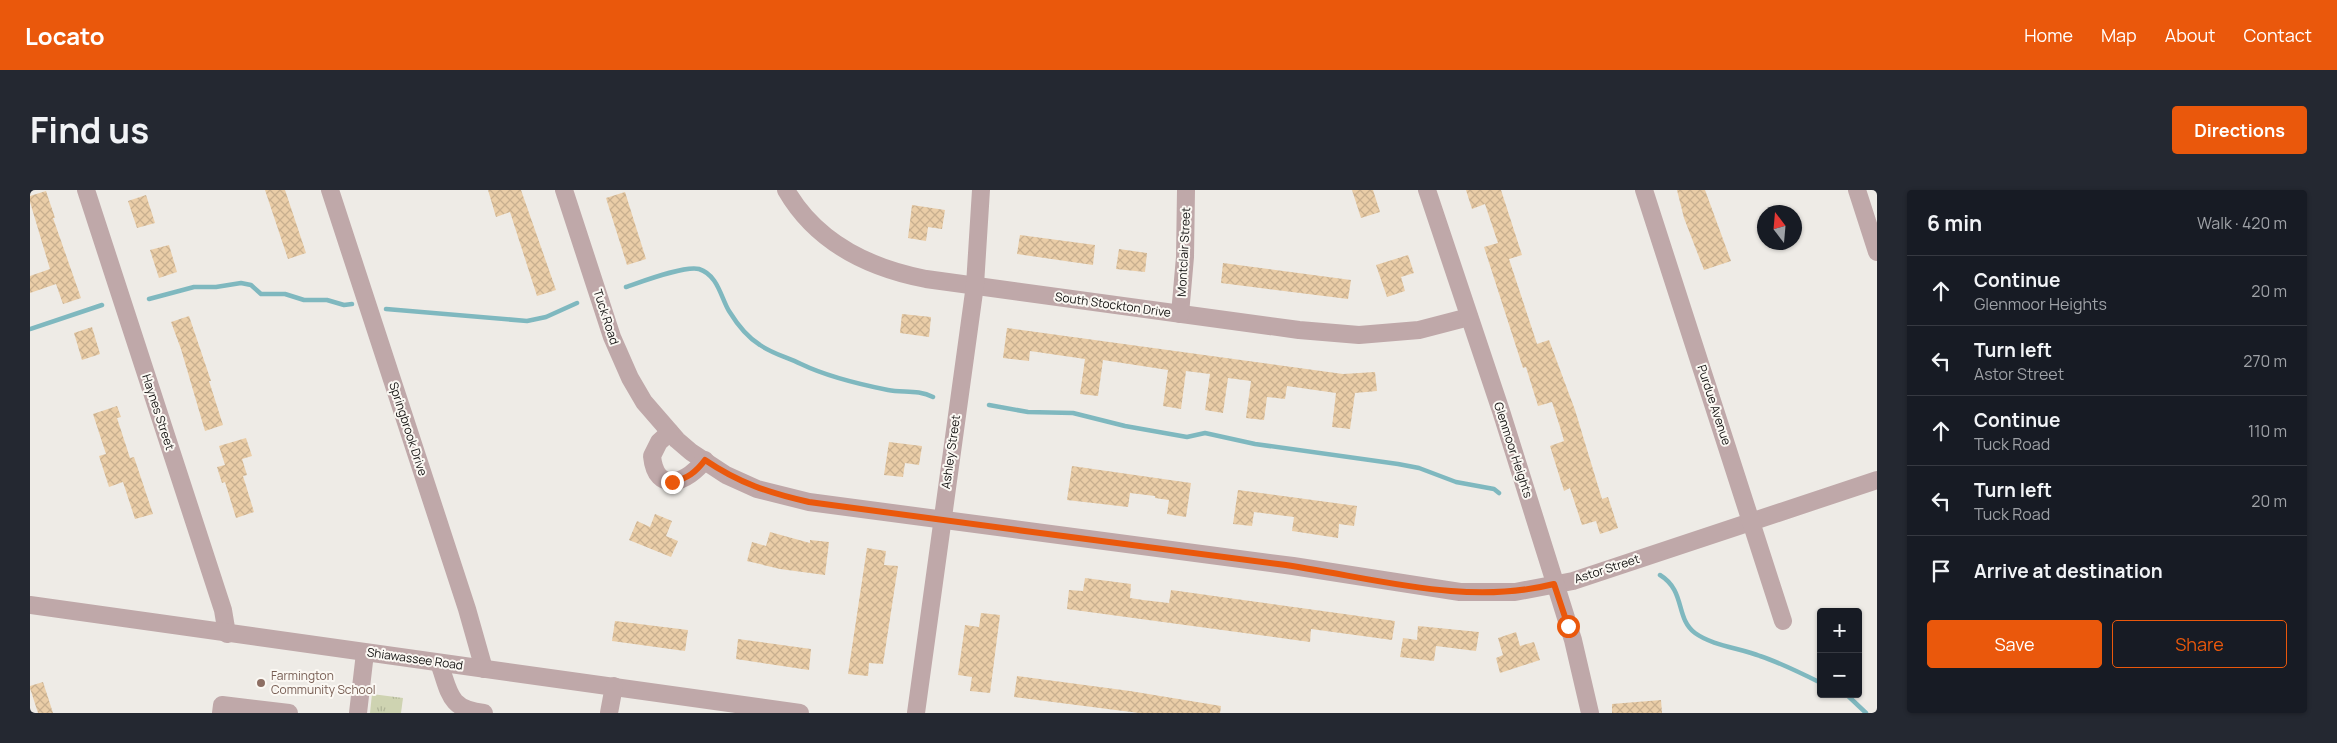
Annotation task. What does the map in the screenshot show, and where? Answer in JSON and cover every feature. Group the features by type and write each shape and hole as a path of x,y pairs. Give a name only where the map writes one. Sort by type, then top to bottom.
{"street":[{"name":"Haynes Street","path":"86,190 223,610 227,634"},
{"name":"Springbrook Drive","path":"330,190 467,608 484,669"},
{"name":"Tuck Road","path":"564,190 618,354 644,402 670,432 691,452 726,475 757,489 781,496 942,520"},
{"name":"South Stockton Drive","path":"786,190 798,207 820,231 847,252 860,259 904,275 1299,330 1359,335 1419,330 1469,317"},
{"name":"Ashley Street","path":"916,713 931,616 942,520 975,285 981,190"},
{"name":"Montclair Street","path":"1180,314 1186,190"},
{"name":"Glenmoor Heights","path":"1427,190 1504,420 1573,640 1590,713"},
{"name":"Purdue Avenue","path":"1644,190 1783,621"},
{"path":"1857,190 1877,252"},
{"path":"670,432 659,442 652,456 656,473 662,479 672,482 683,480 697,470 705,460"},
{"name":"Astor Street","path":"942,520 1283,565 1460,592 1515,592 1572,580 1877,480"},
{"name":"Shiawassee Road","path":"30,605 227,634 614,686 744,710 800,713"},
{"path":"358,713 365,653"},
{"path":"438,662 452,700 466,711 484,713"},
{"path":"609,713 614,686"},
{"path":"221,713 222,704 290,713"}],"green space":[{"path":"372,694 403,698 401,713 370,713"}],"building":[{"path":"265,190 285,190 306,253 288,259"},
{"path":"488,190 521,190 556,290 537,296 510,212 496,217"},
{"path":"1352,190 1373,190 1380,212 1361,218"},
{"path":"1466,190 1501,190 1522,255 1509,259 1537,344 1549,340 1575,410 1602,499 1608,497 1618,528 1600,534 1596,521 1582,525 1570,488 1564,491 1550,446 1564,441 1552,402 1538,406 1526,367 1523,368 1484,247 1498,243 1485,204 1472,209"},
{"path":"1677,190 1705,190 1731,261 1704,270 1684,218"},
{"path":"46,191 55,218 53,218 81,298 63,304 56,284 30,293 30,276 50,269 30,202 30,196"},
{"path":"625,192 646,259 627,265 606,198"},
{"path":"146,195 155,223 137,228 128,201"},
{"path":"912,205 945,210 942,229 928,227 926,241 908,238"},
{"path":"1020,235 1095,245 1093,265 1017,254"},
{"path":"169,245 177,272 159,278 150,250"},
{"path":"1119,249 1147,253 1145,272 1116,269"},
{"path":"1408,255 1414,273 1401,277 1405,291 1387,297 1376,265"},
{"path":"1223,263 1351,280 1348,299 1221,283"},
{"path":"902,314 931,317 929,337 900,333"},
{"path":"189,316 211,381 209,381 223,425 205,431 181,349 171,322"},
{"path":"92,327 100,354 82,360 74,333"},
{"path":"1007,328 1343,374 1375,372 1377,391 1355,393 1350,429 1332,427 1336,393 1287,386 1285,399 1267,397 1264,420 1246,418 1251,381 1228,378 1223,413 1205,410 1210,374 1186,371 1181,409 1163,406 1168,370 1103,360 1098,396 1080,394 1085,359 1030,351 1029,361 1003,358"},
{"path":"117,406 121,417 117,418 130,458 134,457 153,514 135,519 123,482 109,487 99,456 106,454 93,414"},
{"path":"246,438 252,456 242,459 247,475 243,476 254,512 236,518 225,482 222,483 217,467 225,465 219,446"},
{"path":"889,442 922,446 919,465 905,463 903,477 884,475"},
{"path":"1072,466 1191,483 1186,517 1167,514 1169,500 1155,498 1155,496 1130,493 1128,507 1067,500"},
{"path":"1238,490 1357,506 1354,526 1339,524 1338,538 1292,531 1294,517 1254,512 1252,526 1233,524"},
{"path":"655,514 672,521 666,536 678,541 671,557 629,540 637,521 650,527"},
{"path":"770,532 810,543 810,540 829,542 825,575 780,569 747,561 752,542 766,546"},
{"path":"867,548 886,551 884,565 898,566 883,664 869,663 868,676 848,674"},
{"path":"1085,578 1131,584 1130,598 1143,600 1169,603 1171,590 1395,621 1392,640 1311,629 1310,642 1067,609 1069,590 1083,591"},
{"path":"981,613 1000,615 990,693 970,691 972,677 958,675 965,625 979,627"},
{"path":"615,621 688,630 685,651 612,641"},
{"path":"1418,626 1479,632 1476,651 1436,646 1434,661 1400,657 1403,638 1417,640"},
{"path":"1516,632 1520,646 1534,642 1540,660 1500,673 1496,658 1503,655 1498,638"},
{"path":"738,639 811,649 809,670 736,659"},
{"path":"1017,676 1130,691 1221,706 1220,713 1139,713 1014,697"},
{"path":"43,682 53,713 38,713 30,686"},
{"path":"1661,700 1662,713 1612,713 1612,704"}],"waterway":[{"path":"626,287 684,269 699,269 711,276 715,281 735,321 755,342 765,348 811,369 843,380 894,391 922,393 933,397"},
{"path":"149,299 194,287 216,287 241,283 251,285 261,294 285,294 304,300 327,300 344,305 352,304"},
{"path":"386,309 527,321 546,317 577,303"},
{"path":"30,329 102,305"},
{"path":"989,405 1028,412 1073,413 1125,426 1187,437 1205,433 1255,444 1398,464 1419,468 1456,482 1494,489 1499,493"},
{"path":"1660,575 1674,589 1685,620 1695,633 1710,641 1776,662 1817,681"},
{"path":"1850,698 1866,713"}],"place":[{"name":"Farmington Community School","path":"261,683"}],"route":[{"path":"672,482 683,480 697,470 705,460 726,475 757,489 809,502 1293,566 1460,592 1515,592 1554,584 1568,626"}]}
